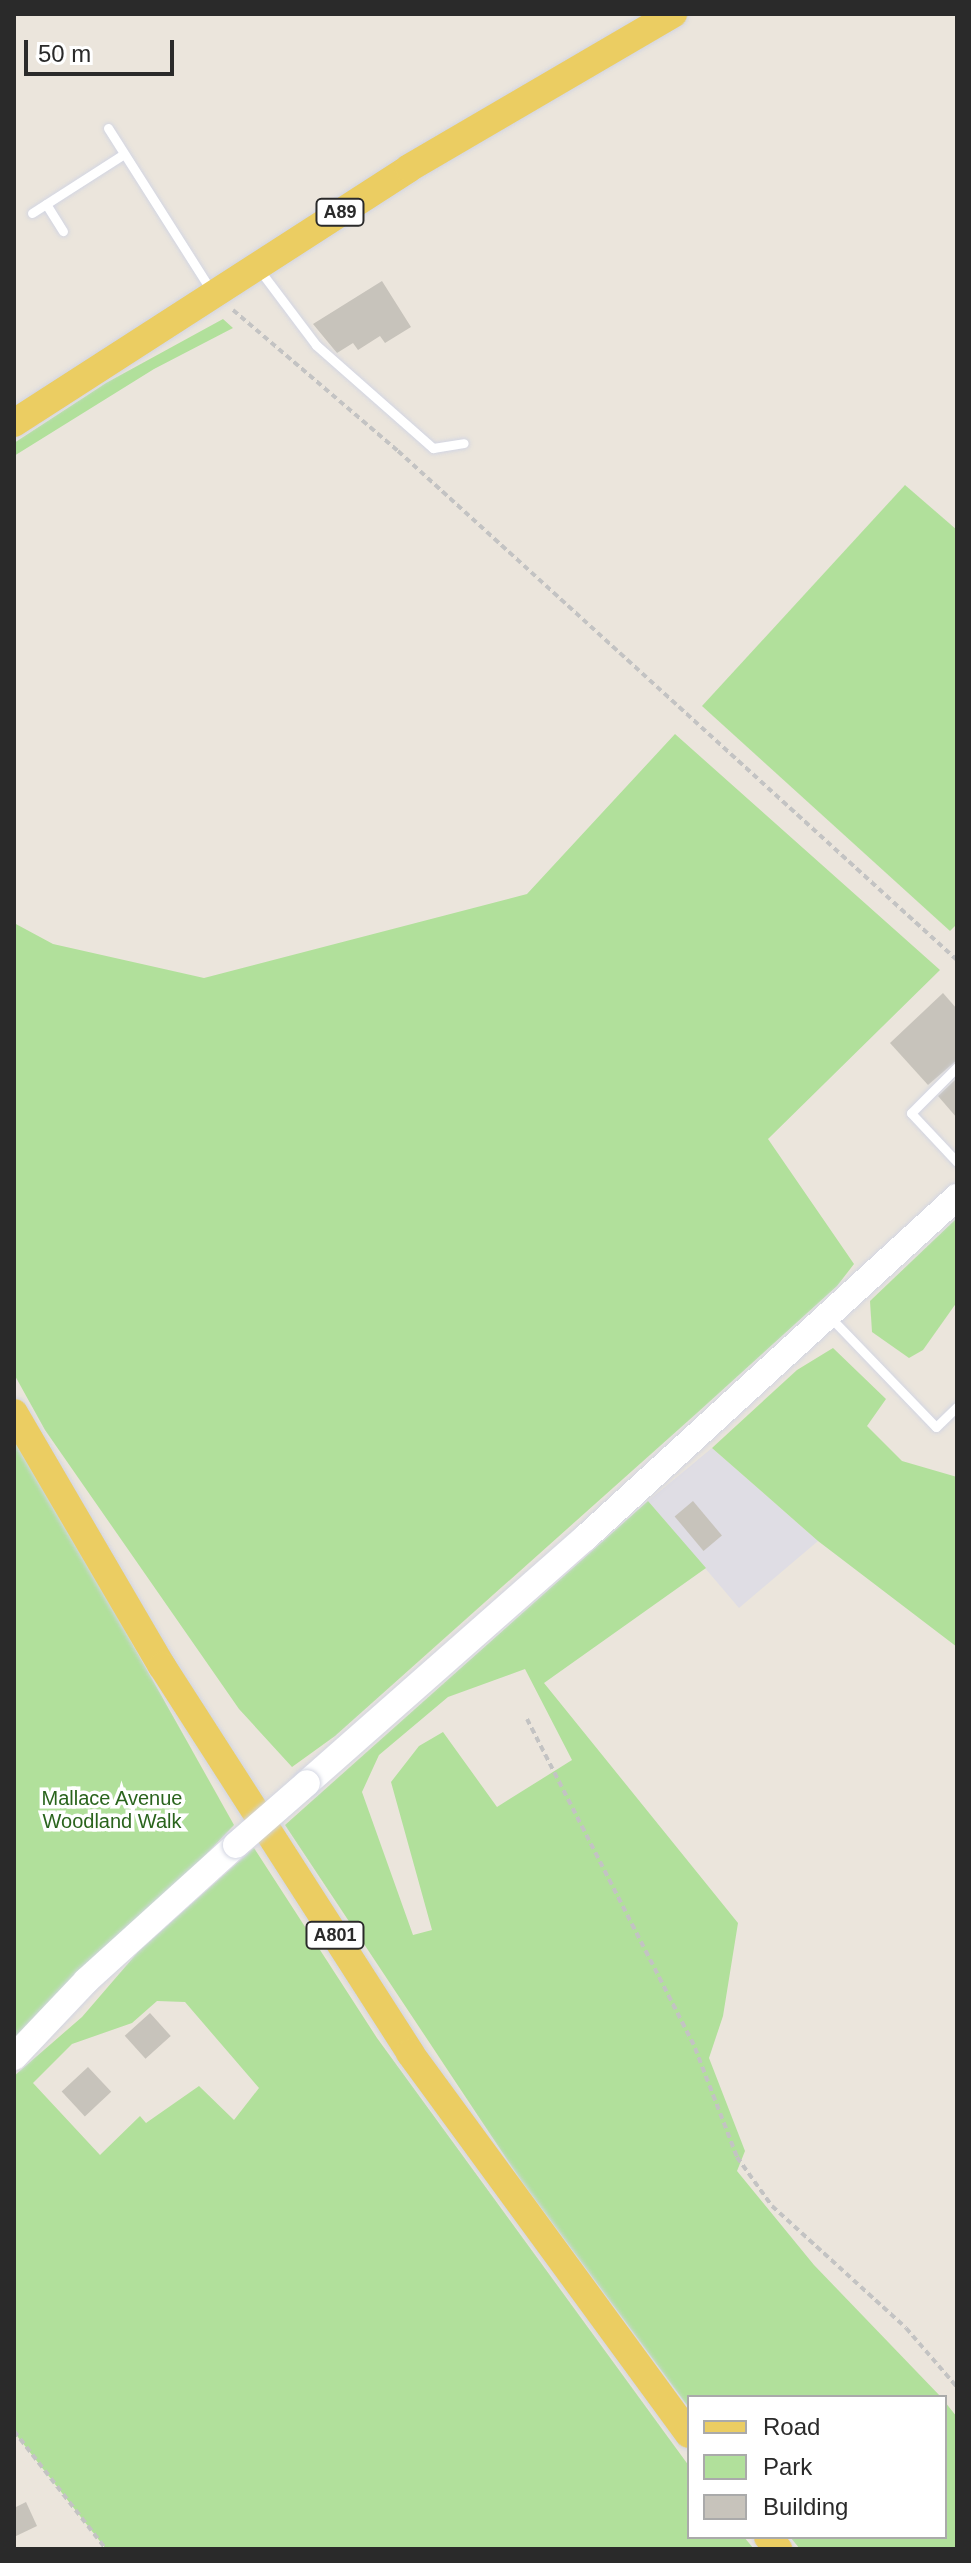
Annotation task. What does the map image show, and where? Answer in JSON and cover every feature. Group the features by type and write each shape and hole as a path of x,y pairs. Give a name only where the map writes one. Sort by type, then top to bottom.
{"main road":[{"name":"A89","path":"14,423 409,168 657,18"},
{"path":"14,2057 140,1930 829,1316 957,1197"},
{"name":"A801","path":"14,1413 162,1666 410,2053 687,2431"}],"lane":[{"path":"108,128 213,293"},
{"path":"32,213 124,154"},
{"path":"46,204 63,231"},
{"path":"256,265 316,345 433,448 464,443"},
{"path":"957,1067 911,1113 957,1162"},
{"path":"829,1316 936,1427 957,1407"}],"path":[{"path":"213,293 398,451 957,960"},
{"path":"527,1719 695,2048 737,2157 772,2206 906,2328 957,2387"},
{"path":"14,2431 106,2549"}],"shaded area":[{"path":"712,1448 818,1541 739,1608 648,1501"}],"green space":[{"path":"223,319 233,328 154,369 14,456 14,443 106,383"},
{"path":"905,485 957,530 957,924 950,931 702,706"},
{"path":"675,734 940,970 768,1139 854,1264 837,1286 697,1413 335,1736 292,1767 239,1709 45,1430 14,1374 14,923 53,944 204,978 527,894"},
{"path":"957,1218 957,1302 923,1350 909,1358 872,1332 870,1301"},
{"path":"833,1348 886,1399 867,1426 902,1461 957,1477 957,1647 818,1541 712,1448 797,1370"},
{"name":"Mallace Avenue Woodland Walk","path":"14,1433 234,1825 14,2056"},
{"path":"648,1501 706,1568 544,1683 738,1923 723,2016 709,2058 745,2151 737,2171 814,2265 939,2395 687,2395 687,2405 522,2182 285,1825","holes":["525,1669 572,1760 497,1807 443,1732 419,1746 391,1782 432,1930 413,1935 362,1792 379,1755 448,1697"]},
{"path":"254,1848 377,2038 687,2463 687,2539 746,2539 754,2549 106,2549 14,2432 14,2076 82,2017 138,1952","holes":["157,2001 185,2002 259,2088 234,2120 199,2086 146,2123 140,2116 100,2155 33,2083 72,2044 132,2023"]},
{"path":"947,2404 957,2417 957,2549 800,2549 792,2539 947,2539"}],"building":[{"path":"382,281 411,327 385,343 380,336 358,350 353,343 337,353 313,324"},
{"path":"943,993 957,1009 957,1060 928,1085 890,1043"},
{"path":"957,1078 957,1118 938,1096"},
{"path":"693,1501 722,1535 704,1551 675,1516"},
{"path":"150,2013 171,2036 145,2059 125,2036"},
{"path":"88,2067 111,2092 85,2116 62,2092"},
{"path":"26,2502 37,2526 14,2537 14,2508"}]}
